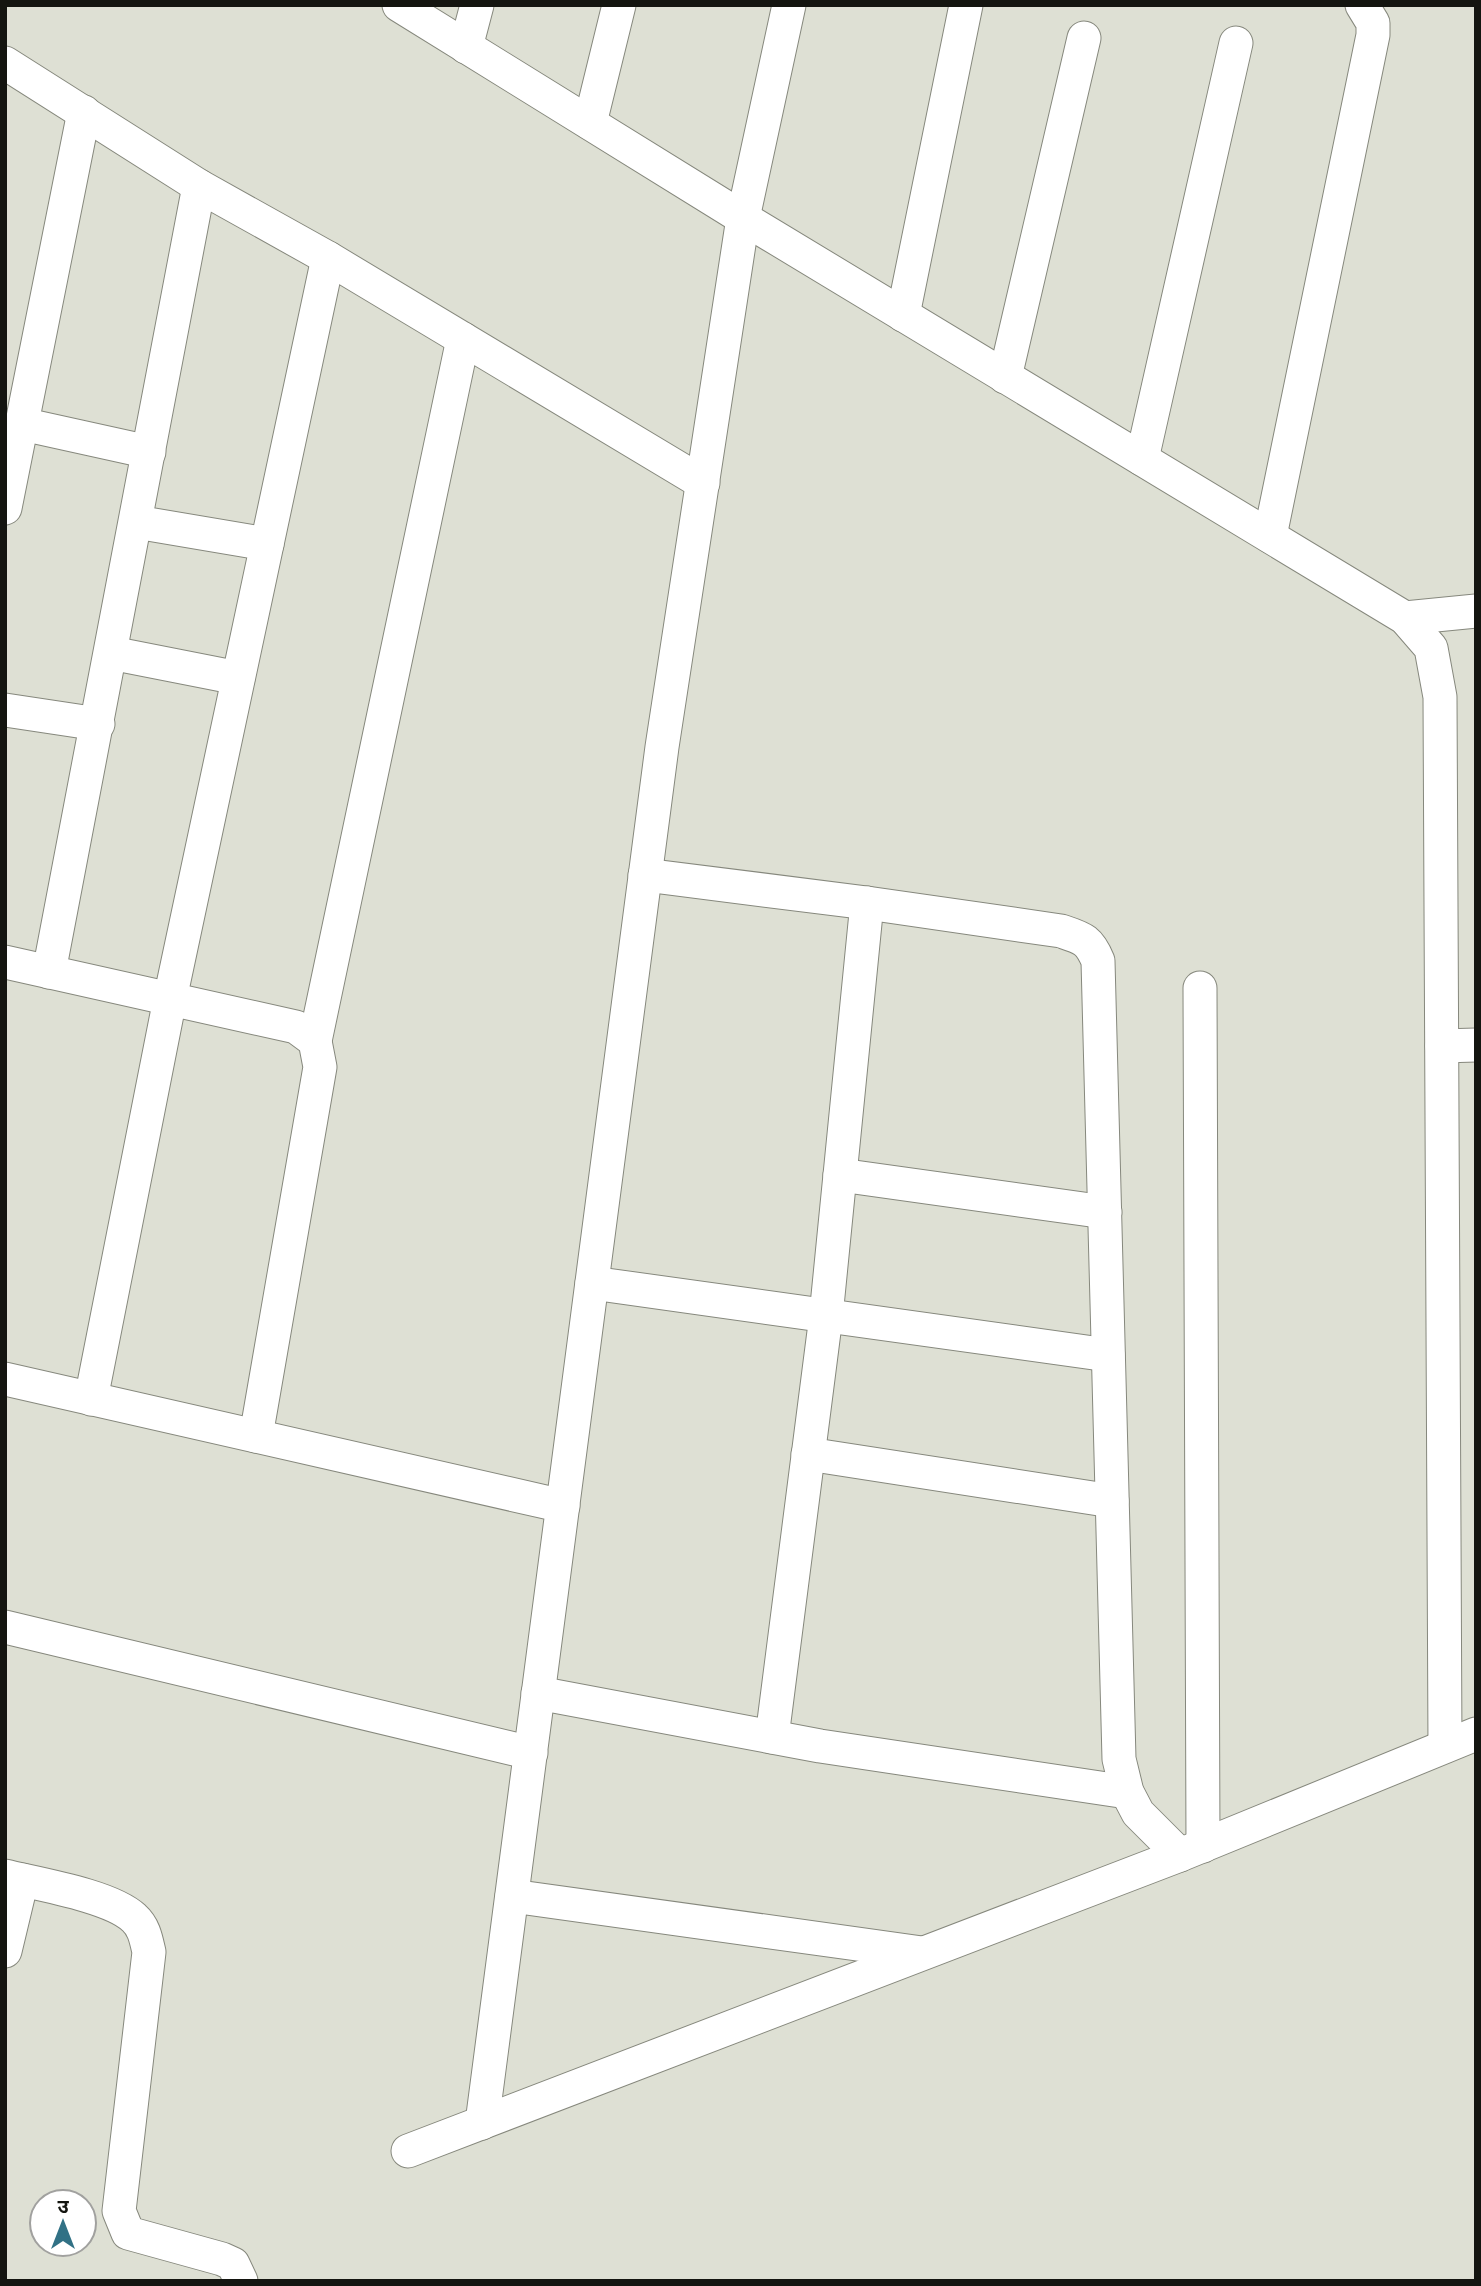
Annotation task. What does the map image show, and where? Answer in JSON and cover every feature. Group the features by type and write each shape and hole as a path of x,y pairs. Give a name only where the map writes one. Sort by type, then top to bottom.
{"street":[{"path":"399,5 743,218 1405,618 1431,648 1440,697 1446,1746"},
{"path":"466,47 477,5"},
{"path":"590,124 619,5"},
{"path":"482,2123 664,734 743,218 789,5"},
{"path":"903,315 966,5"},
{"path":"1270,536 1373,35 1373,23 1362,5"},
{"path":"1005,377 1084,38"},
{"path":"1142,459 1236,43"},
{"path":"5,63 199,186 328,258 703,483"},
{"path":"5,508 14,444 84,113"},
{"path":"49,972 199,186"},
{"path":"91,1399 170,999 328,258"},
{"path":"256,1436 320,1067 316,1041 463,340"},
{"path":"14,444 149,452"},
{"path":"136,522 267,544"},
{"path":"1405,618 1476,611"},
{"path":"111,653 238,678"},
{"path":"5,710 98,724"},
{"path":"645,875 1061,931 1085,939 1093,949 1098,961 1119,1759 1127,1792 1138,1813 1192,1851"},
{"path":"772,1737 826,1316 867,903"},
{"path":"5,962 296,1027 316,1041"},
{"path":"1192,1851 1200,988"},
{"path":"1442,1046 1476,1045"},
{"path":"840,1175 1105,1212"},
{"path":"592,1283 1108,1355"},
{"path":"5,1380 563,1506"},
{"path":"808,1454 1112,1501"},
{"path":"5,1628 531,1753"},
{"path":"538,1693 772,1737 1127,1792"},
{"path":"408,2151 1192,1851 1476,1734"},
{"path":"5,1951 14,1878 105,1902 134,1917 144,1931 149,1952 119,2211 121,2218 128,2233 233,2264 241,2281"},
{"path":"512,1896 924,1953"}]}
